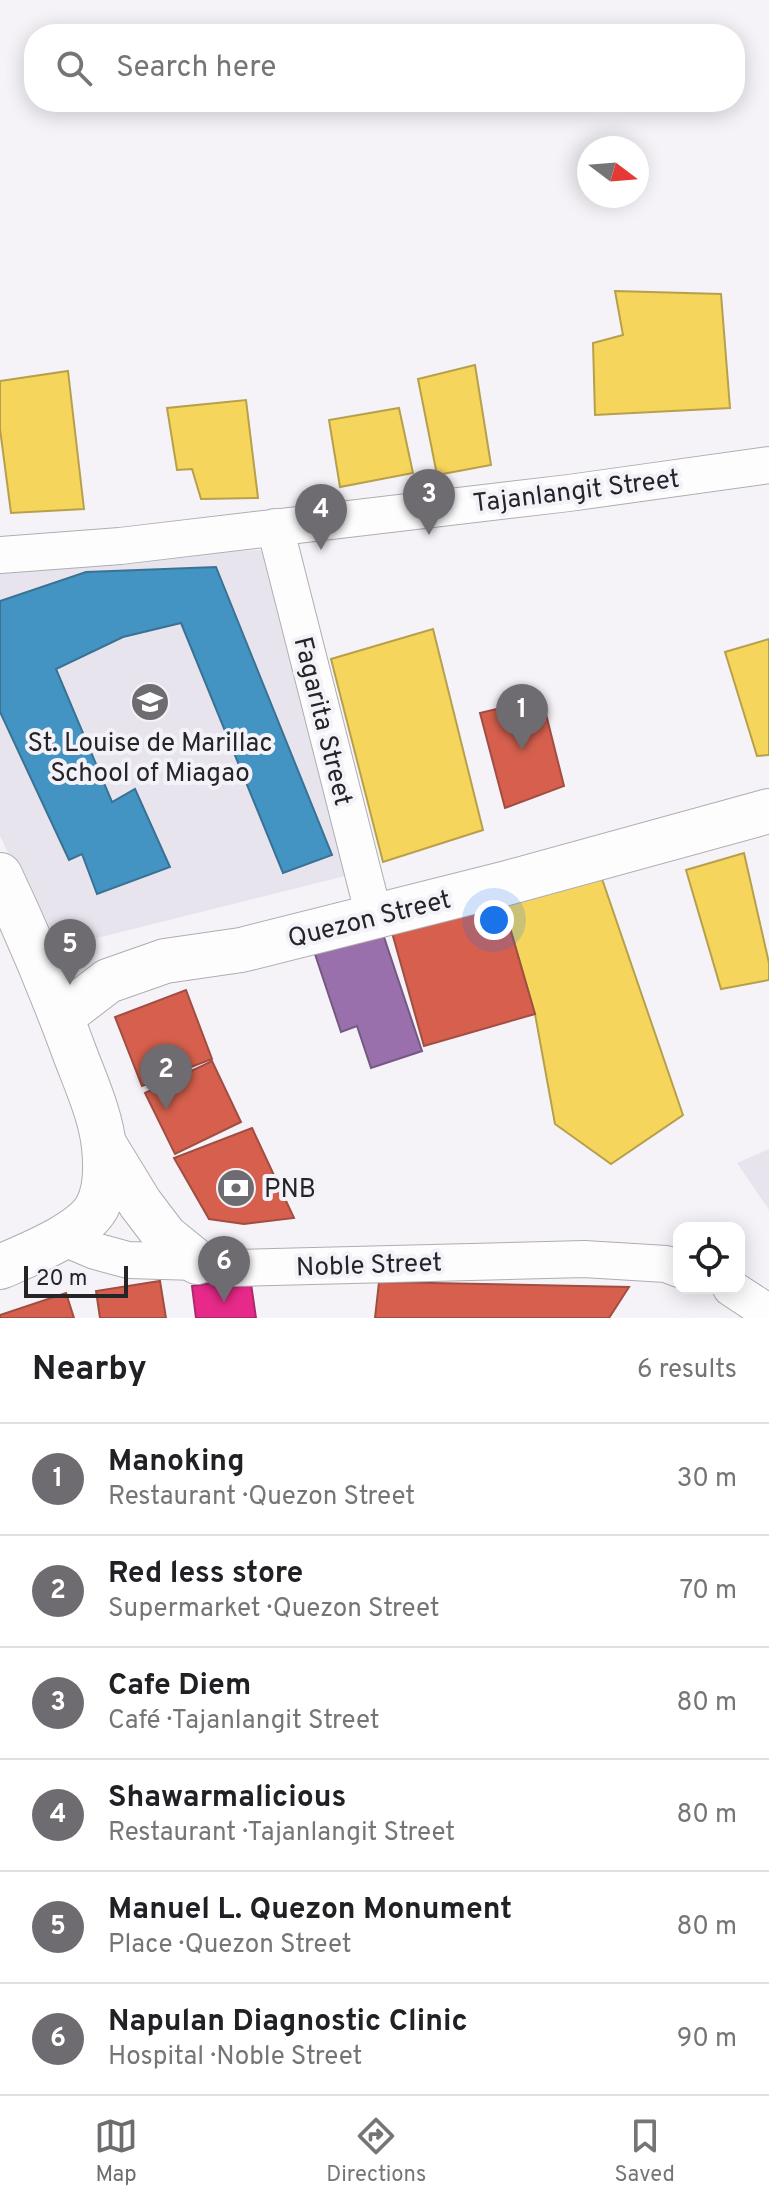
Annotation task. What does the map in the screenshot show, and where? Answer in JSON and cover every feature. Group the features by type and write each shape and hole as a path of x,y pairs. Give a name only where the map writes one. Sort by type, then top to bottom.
{"street":[{"name":"Tajanlangit Street","path":"0,555 120,546 569,493 769,465"},
{"name":"Fagarita Street","path":"275,527 374,916"},
{"name":"Quezon Street","path":"61,1017 108,981 165,961 241,950 769,811"},
{"path":"0,875 38,959 87,1085 104,1144 105,1171 97,1207 85,1221 62,1237 0,1267"},
{"path":"38,959 108,981"},
{"path":"104,1144 140,1203 165,1236 197,1262"},
{"name":"Noble Street","path":"62,1237 128,1260 197,1262 236,1268 584,1259 673,1267"},
{"path":"740,1294 769,1313"}],"shaded area":[{"name":"St. Louise de Marillac School of Miagao","path":"261,550 345,876 53,949 0,836 0,567 69,556"},
{"path":"769,1149 769,1210 737,1163"}],"building: Homes":[{"path":"615,291 721,294 730,408 595,415 593,343 623,335"},
{"path":"475,365 491,465 437,475 418,379"},
{"path":"68,371 84,509 11,513 0,429 0,381"},
{"path":"246,400 258,498 201,499 192,469 177,470 167,408"},
{"path":"399,408 413,473 340,487 329,420"},
{"path":"433,629 483,830 383,862 331,659"},
{"path":"769,639 769,755 757,756 725,652"},
{"path":"744,853 769,963 769,980 721,989 686,870"},
{"path":"600,873 683,1115 611,1164 555,1124 535,1014 499,890"}],"building: Shops":[{"path":"542,698 564,786 505,808 480,713"},
{"path":"499,890 535,1014 424,1046 389,922"},
{"path":"186,990 212,1059 142,1086 115,1017"},
{"path":"212,1061 241,1122 175,1154 145,1093"},
{"name":"PNB","path":"252,1128 294,1218 244,1224 209,1219 174,1158"},
{"path":"160,1281 166,1318 100,1318 96,1291"},
{"path":"379,1282 629,1287 609,1318 375,1318"},
{"path":"66,1293 74,1318 0,1318 0,1315"}],"building: Offices":[{"path":"379,922 422,1051 371,1068 357,1026 341,1032 312,945"}],"building: Schools":[{"path":"216,567 332,855 283,873 181,623 123,637 56,669 112,802 135,789 170,867 97,894 82,854 69,860 0,712 0,601 86,572"}],"building: Health":[{"path":"250,1277 256,1318 196,1318 192,1286"}],"place":[{"name":"Cafe Diem","path":"429,535"},
{"name":"Shawarmalicious","path":"321,550"},
{"name":"St. Louise de Marillac School of Miagao","path":"150,702"},
{"name":"Manoking","path":"522,750"},
{"name":"Manuel L. Quezon Monument","path":"70,985"},
{"name":"Red less store","path":"166,1110"},
{"name":"PNB","path":"236,1188"},
{"name":"Napulan Diagnostic Clinic","path":"224,1302"}]}
